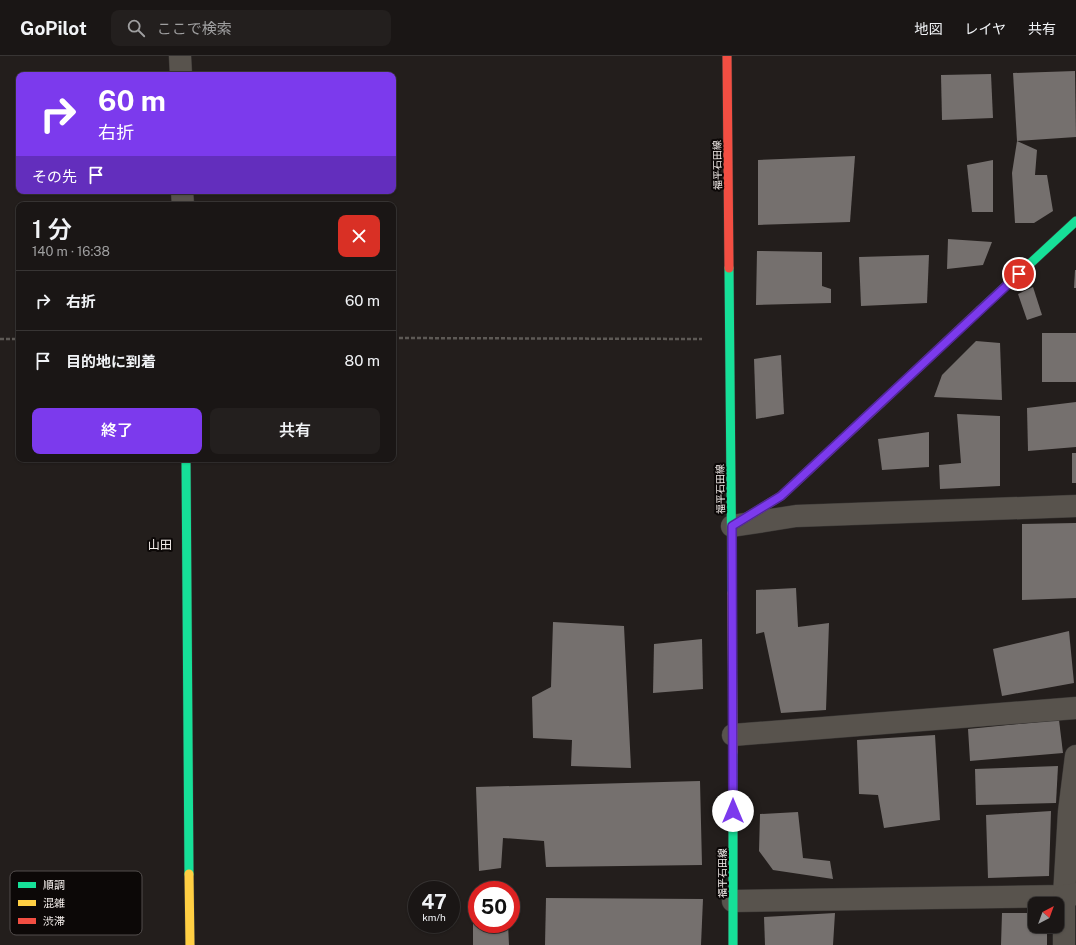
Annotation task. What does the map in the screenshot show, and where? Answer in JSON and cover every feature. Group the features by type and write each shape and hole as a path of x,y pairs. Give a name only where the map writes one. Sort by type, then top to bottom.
{"street":[{"path":"180,56 181,72"},
{"name":"福平石田線","path":"727,56 732,526 733,945"},
{"path":"732,526 781,496 1076,221"},
{"path":"186,462 190,945"},
{"path":"732,526 796,516 1076,506"},
{"path":"733,735 1076,708"},
{"path":"1064,945 1070,895 1070,812 1076,756"},
{"path":"733,901 1070,895"}],"path":[{"path":"0,339 16,338"},
{"path":"396,338 730,339"}],"building":[{"path":"1075,71 1076,137 1017,141 1013,73"},
{"path":"991,74 993,118 942,120 941,75"},
{"path":"1017,141 1037,150 1035,175 1047,175 1053,211 1034,223 1015,223 1012,173"},
{"path":"855,156 850,222 758,225 758,160"},
{"path":"993,160 993,212 972,212 967,165"},
{"path":"948,239 992,242 983,265 947,269"},
{"path":"757,251 822,252 822,286 831,289 831,303 756,305"},
{"path":"929,255 927,303 861,306 859,257"},
{"path":"1075,270 1076,288 1074,288"},
{"path":"1033,287 1042,315 1027,320 1018,294"},
{"path":"1042,333 1076,333 1076,382 1042,382"},
{"path":"976,341 1000,343 1002,400 934,397 942,375"},
{"path":"781,355 784,414 756,419 754,359"},
{"path":"1076,402 1076,447 1028,451 1027,408"},
{"path":"957,414 1000,416 1000,486 940,489 939,465 961,463"},
{"path":"929,432 929,467 882,470 878,439"},
{"path":"1072,453 1076,453 1076,483 1072,483"},
{"path":"1076,523 1076,598 1022,600 1022,524"},
{"path":"796,588 798,627 829,623 826,710 781,713 764,632 756,634 756,590"},
{"path":"553,622 624,626 631,768 571,766 572,740 533,738 532,697 551,687"},
{"path":"1069,631 1074,683 1002,696 993,649"},
{"path":"702,639 703,689 653,693 654,644"},
{"path":"1059,720 1063,753 970,761 968,729"},
{"path":"935,735 940,820 884,828 878,795 859,794 857,740"},
{"path":"1058,766 1056,803 976,805 975,769"},
{"path":"700,781 702,865 546,867 544,841 503,838 501,868 479,871 476,787"},
{"path":"1051,811 1049,876 988,878 986,815"},
{"path":"798,812 803,858 830,861 833,879 773,870 759,851 760,814"},
{"path":"546,898 703,899 701,945 545,945"},
{"path":"835,913 833,945 765,945 764,917"},
{"path":"1002,913 1028,913 1028,933 1047,933 1047,945 1001,945"},
{"path":"473,933 508,933 509,945 473,945"}],"traffic: fast":[{"path":"980,310 1076,221"},
{"path":"729,268 732,593"},
{"path":"186,462 189,874"},
{"path":"733,752 733,945"}],"traffic: slow":[{"path":"732,526 781,496 881,403"},
{"path":"732,593 733,752"},
{"path":"189,874 190,945"}],"traffic: jam":[{"path":"727,56 729,268"},
{"path":"881,403 980,310"}],"district":[{"name":"山田","path":"160,545"}],"route":[{"path":"733,811 732,526 781,496 1019,274"}]}
